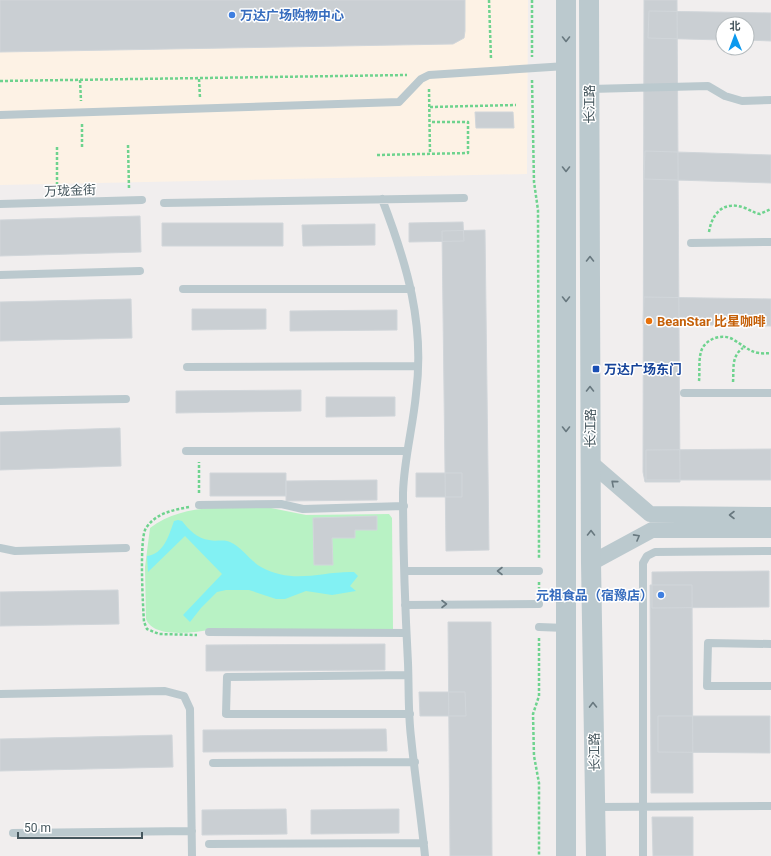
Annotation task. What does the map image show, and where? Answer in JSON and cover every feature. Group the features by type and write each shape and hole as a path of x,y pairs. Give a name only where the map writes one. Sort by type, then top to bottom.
{"street":[{"name":"长江路","path":"566,0 566,856"},
{"name":"长江路","path":"589,0 590,463 596,856"},
{"path":"590,463 650,514 771,515"},
{"path":"591,563 652,530 771,530"}],"lane":[{"path":"0,115 399,102 421,79 429,75 566,66"},
{"path":"589,89 708,86 725,96 742,101 771,100"},
{"path":"164,202 464,198"},
{"path":"382,199 401,248 411,289 417,330 418,366 416,394 406,451 404,506 405,605 410,714 425,856"},
{"name":"万珑金街","path":"0,204 142,200"},
{"path":"691,243 771,242"},
{"path":"0,275 140,271"},
{"path":"183,289 411,289"},
{"path":"187,367 418,366"},
{"path":"684,393 771,393"},
{"path":"0,401 126,399"},
{"path":"186,451 406,451"},
{"path":"199,505 281,504 302,509 404,506"},
{"path":"0,548 15,551 126,548"},
{"path":"643,856 643,563 648,556 655,552 771,551"},
{"path":"405,571 539,571"},
{"path":"405,605 539,604"},
{"path":"539,627 566,628"},
{"path":"209,632 406,633"},
{"path":"771,644 708,643 707,686 771,686"},
{"path":"408,674 227,677 226,714 410,714"},
{"path":"0,694 165,692 184,696 190,709 192,856"},
{"path":"214,763 415,762"},
{"path":"595,807 771,806"},
{"path":"13,833 192,832"},
{"path":"209,844 424,843"}],"path":[{"path":"489,0 492,71"},
{"path":"532,0 534,182 538,210 539,604"},
{"path":"0,81 429,75 430,154"},
{"path":"199,79 200,108"},
{"path":"430,107 516,105"},
{"path":"377,155 468,153 468,122 430,122"},
{"path":"128,145 129,200"},
{"path":"56,147 58,202"},
{"path":"708,242 710,223 715,213 722,208 744,207 760,214 771,209"},
{"path":"699,393 702,349 708,342 719,336 726,336 734,340 743,348 761,354 771,353"},
{"path":"733,393 734,360 737,352 743,348"},
{"path":"199,451 199,505 166,511 153,520 145,529 142,566 144,622 147,629 159,634 194,635 209,632"},
{"path":"539,627 539,696 533,714 534,756 539,783 539,856"}],"shaded area":[{"path":"0,0 528,0 527,174 0,185"}],"green space":[{"path":"224,507 271,508 306,515 389,514 392,518 393,629 208,630 174,633 164,632 150,625 146,619 145,567 150,528 163,520 193,510"}],"water":[{"path":"174,521 182,521 190,530 201,538 212,541 230,542 261,567 273,572 285,575 308,576 354,572 358,576 350,586 356,591 332,595 306,591 285,599 276,599 249,590 226,590 217,592 190,622 183,615 222,574 185,536 148,572 147,556 158,552 162,548 168,538"}],"building":[{"name":"万达广场购物中心","path":"0,0 465,0 465,31 464,38 453,44 0,52"},
{"path":"644,0 677,0 680,482 645,482 643,472"},
{"path":"649,11 771,13 771,41 755,40 755,16 715,16 715,40 648,38"},
{"path":"475,112 513,112 514,128 476,128"},
{"path":"645,151 771,155 771,183 644,179"},
{"path":"140,216 141,252 0,256 0,220"},
{"path":"463,222 464,241 409,242 409,223"},
{"path":"162,223 283,223 283,246 162,246"},
{"path":"375,224 375,245 303,246 302,225"},
{"path":"485,230 489,550 446,551 442,231"},
{"path":"644,297 771,299 771,326 643,324"},
{"path":"131,299 132,338 0,341 0,302"},
{"path":"192,309 266,309 266,329 192,330"},
{"path":"397,310 397,330 290,331 290,311"},
{"path":"301,390 301,411 176,413 176,391"},
{"path":"326,397 395,397 395,416 326,417"},
{"path":"120,428 121,466 0,470 0,432"},
{"path":"771,449 771,480 646,480 646,450"},
{"path":"210,473 286,473 286,496 210,496"},
{"path":"416,473 462,473 462,497 416,497"},
{"path":"377,480 377,500 286,501 286,481"},
{"path":"377,516 377,530 355,530 355,538 332,538 333,565 314,565 313,518"},
{"path":"769,571 769,607 652,608 652,572"},
{"path":"650,585 692,585 693,793 651,793"},
{"path":"118,590 119,624 0,626 0,592"},
{"path":"448,622 491,622 492,856 450,856"},
{"path":"385,644 385,670 206,671 206,645"},
{"path":"419,692 465,692 466,716 420,716"},
{"path":"658,716 770,716 770,753 658,752"},
{"path":"386,729 387,751 203,752 203,730"},
{"path":"172,735 173,767 0,771 0,739"},
{"path":"286,809 287,834 202,835 202,810"},
{"path":"399,809 399,833 311,834 311,810"},
{"path":"652,817 693,817 693,856 653,856"}],"place":[{"name":"万达广场购物中心","path":"232,15"},
{"name":"BeanStar 比星咖啡","path":"649,321"},
{"name":"万达广场东门","path":"596,369"},
{"name":"元祖食品（宿豫店）","path":"661,595"}]}
